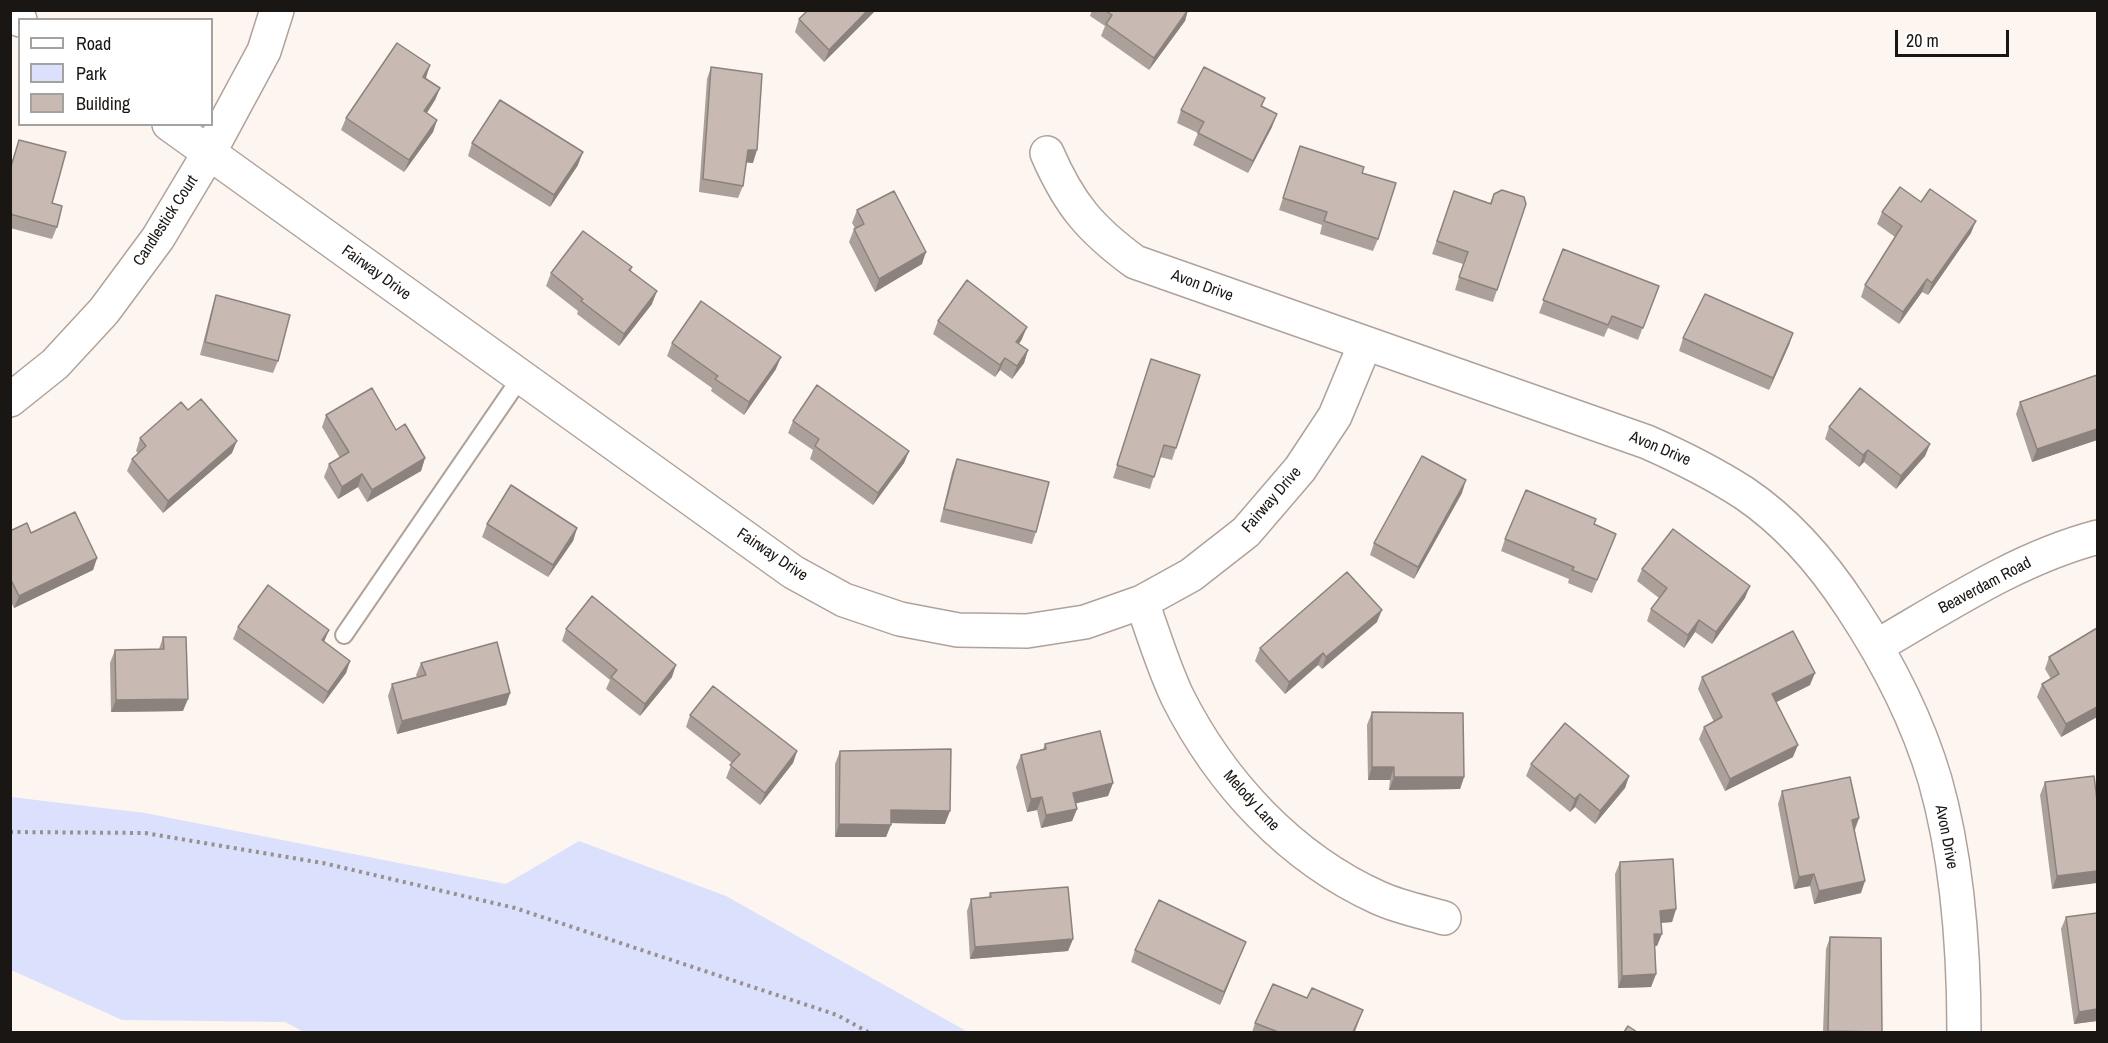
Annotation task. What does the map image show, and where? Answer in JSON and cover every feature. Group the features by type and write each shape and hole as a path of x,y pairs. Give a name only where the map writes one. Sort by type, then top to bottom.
{"street":[{"name":"Candlestick Court","path":"10,400 55,363 104,310 158,238 209,153 264,51 277,10"},
{"name":"Fairway Drive","path":"171,126 793,572 844,600 900,619 958,630 1028,631 1085,622 1142,602 1191,575 1246,532 1300,469 1335,416 1365,344"},
{"name":"Avon Drive","path":"1047,153 1060,184 1084,218 1107,242 1135,262 1647,442 1692,462 1745,495 1792,534 1835,582 1877,645 1910,710 1935,779 1949,841 1964,975 1964,1032"},
{"name":"Beaverdam Road","path":"1877,645 2014,568 2097,537"},
{"name":"Melody Lane","path":"1142,602 1177,695 1208,749 1238,790 1282,835 1331,873 1380,899 1444,918"}],"lane":[{"path":"344,634 521,377"}],"path":[{"path":"10,832 145,833 323,862 515,908 837,1015 868,1032"}],"green space":[{"path":"11,797 145,813 506,884 579,841 726,896 968,1032 304,1032 285,1022 122,1020 11,970"}],"building":[{"path":"808,10 868,10 829,50 799,19"},
{"path":"1105,10 1188,10 1154,58 1106,24 1112,15"},
{"path":"397,43 430,65 423,77 440,88 424,111 437,120 409,160 346,118"},
{"path":"711,67 762,74 757,150 748,150 743,186 703,179"},
{"path":"1204,67 1265,98 1261,106 1277,114 1253,161 1198,133 1204,122 1181,110"},
{"path":"500,100 583,152 554,195 472,143"},
{"path":"19,140 66,152 52,203 62,206 57,227 10,214 10,170"},
{"path":"1300,146 1364,167 1362,173 1396,183 1378,239 1324,221 1327,212 1283,198"},
{"path":"1900,187 1921,202 1930,189 1976,221 1932,283 1927,279 1903,312 1865,285 1902,226 1882,212"},
{"path":"1502,190 1524,197 1526,204 1497,290 1459,277 1468,252 1437,241 1454,191 1491,204 1494,194"},
{"path":"894,191 926,252 879,279 854,229 864,224 857,210"},
{"path":"583,231 632,267 629,270 657,291 624,334 581,301 583,299 551,273"},
{"path":"1563,249 1659,286 1643,328 1612,316 1608,325 1543,300"},
{"path":"967,280 1027,327 1016,342 1028,350 1017,366 1005,358 1000,365 938,321"},
{"path":"1705,294 1793,333 1773,378 1683,338"},
{"path":"216,295 290,315 278,361 205,342"},
{"path":"701,301 781,357 749,402 715,379 718,376 672,343"},
{"path":"1151,359 1200,375 1176,448 1164,445 1154,477 1117,465"},
{"path":"2097,375 2097,429 2037,449 2020,402"},
{"path":"817,385 909,451 878,493 815,446 819,439 793,421"},
{"path":"372,388 396,430 405,424 425,458 372,490 362,474 342,487 329,464 349,452 326,415"},
{"path":"1860,388 1930,444 1901,476 1868,450 1863,455 1829,427"},
{"path":"201,399 237,441 168,501 132,459 146,446 140,438 181,402 188,410"},
{"path":"1422,456 1466,480 1418,567 1374,543"},
{"path":"957,459 1049,482 1036,532 944,509"},
{"path":"511,485 577,528 553,565 487,524"},
{"path":"1526,490 1596,519 1594,524 1616,534 1597,580 1572,570 1574,567 1505,539"},
{"path":"75,512 97,558 19,596 10,578 10,531 27,523 31,533"},
{"path":"1673,529 1750,586 1716,632 1699,620 1688,635 1651,609 1667,588 1642,569"},
{"path":"1347,572 1382,610 1326,657 1323,653 1289,682 1260,648"},
{"path":"268,585 329,630 322,640 350,661 328,692 238,627"},
{"path":"592,596 676,665 645,704 611,677 617,670 566,629"},
{"path":"2097,628 2097,707 2066,724 2042,684 2059,674 2049,657"},
{"path":"1793,631 1815,673 1772,694 1798,745 1730,779 1704,727 1722,717 1702,677"},
{"path":"163,637 186,637 188,699 116,700 115,650 164,649"},
{"path":"497,642 510,693 402,721 392,684 426,675 421,663"},
{"path":"713,686 797,751 765,793 730,765 740,754 690,715"},
{"path":"1372,712 1463,713 1464,777 1394,777 1394,767 1372,767"},
{"path":"1565,723 1629,776 1600,811 1580,794 1575,799 1531,764"},
{"path":"1100,731 1113,783 1073,793 1077,809 1046,815 1042,797 1031,799 1021,755 1046,749 1045,744"},
{"path":"951,749 950,811 891,810 891,825 839,824 840,751"},
{"path":"2094,776 2097,800 2097,871 2057,876 2045,782"},
{"path":"1850,777 1859,818 1852,820 1865,881 1819,891 1814,874 1799,877 1782,791"},
{"path":"1673,859 1676,909 1660,911 1662,934 1654,934 1656,974 1622,976 1620,862"},
{"path":"1068,887 1073,939 975,947 971,899 991,897 990,893"},
{"path":"1159,900 1246,942 1224,992 1135,950"},
{"path":"2097,913 2097,1009 2079,1012 2066,917"},
{"path":"1830,937 1881,938 1882,1032 1828,1031"},
{"path":"1273,984 1307,998 1312,988 1363,1010 1353,1032 1278,1032 1255,1023"},
{"path":"1628,1026 1637,1032 1624,1032"}]}
